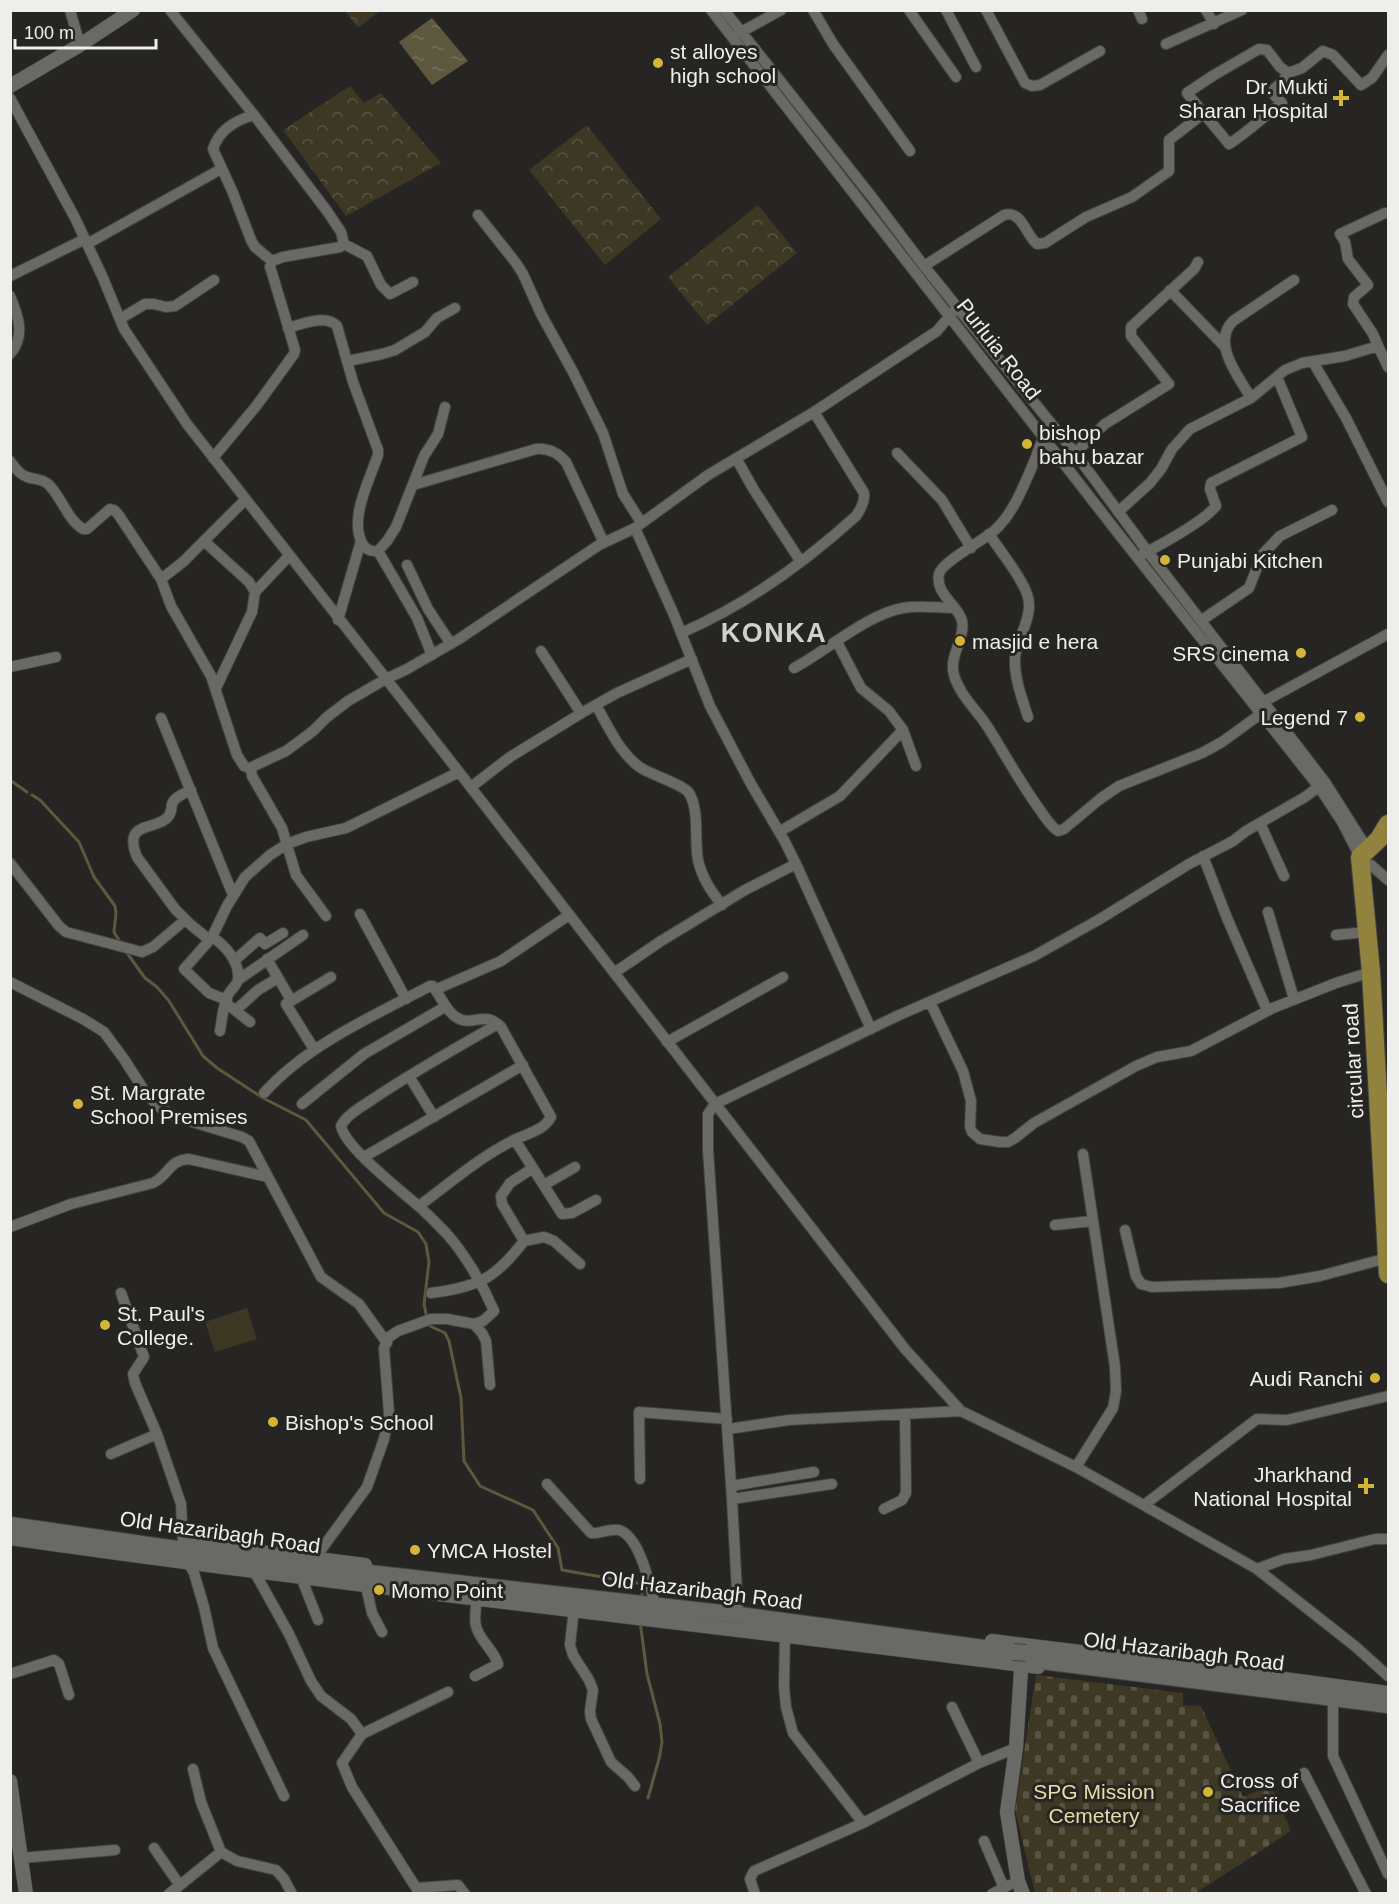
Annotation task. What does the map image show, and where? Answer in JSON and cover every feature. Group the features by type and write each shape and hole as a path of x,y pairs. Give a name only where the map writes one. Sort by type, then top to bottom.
{"main road":[{"path":"1366,857 1389,824"},
{"name":"circular road","path":"1366,857 1367,932 1388,1259"},
{"name":"circular road","path":"1366,857 1380,970 1389,1090"},
{"name":"Old Hazaribagh Road","path":"10,1525 246,1559 643,1607"},
{"name":"Old Hazaribagh Road","path":"10,1533 296,1572 739,1615 1389,1705"},
{"name":"Old Hazaribagh Road","path":"1020,1655 1389,1700"}],"street":[{"path":"70,10 80,45"},
{"path":"10,86 134,10"},
{"path":"170,10 327,211 341,232 344,244"},
{"name":"Purluia Road","path":"711,10 735,34 872,197 924,266 1075,453 1118,512 1142,555 1262,713 1322,784"},
{"name":"Purluia Road","path":"723,10 735,34 1043,437 1142,555 1202,620 1322,784 1366,857 1389,880"},
{"path":"735,34 781,10"},
{"path":"813,10 833,44 910,151"},
{"path":"909,10 956,77"},
{"path":"946,10 976,67"},
{"path":"986,10 1025,82 1032,86 1040,85 1100,51"},
{"path":"1206,10 1214,24"},
{"path":"1166,45 1242,10"},
{"path":"1288,73 1280,67 1267,50 1259,50 1223,69 1186,93 1229,144 1244,135 1266,114 1282,103 1275,96 1274,89 1288,73 1302,68 1323,51 1334,55 1361,85 1372,78 1389,55"},
{"path":"10,98 86,241 124,329 187,424 905,1349 961,1411 1076,1467 1257,1569 1389,1676"},
{"path":"924,266 1004,215 1011,213 1018,217 1032,240 1037,244 1045,243 1086,217 1132,197 1169,171 1169,140 1204,112"},
{"path":"254,115 231,124 215,142 213,149 251,240 255,247 272,261"},
{"path":"10,276 86,241 221,169"},
{"path":"1387,214 1340,234 1345,243 1348,259 1368,285 1354,297 1353,304 1373,334 1389,367"},
{"path":"478,215 523,274 541,314 603,433 618,482 638,525 707,699 796,864 871,1029"},
{"path":"272,261 283,257 333,249 344,244"},
{"path":"344,244 367,256 381,285 390,294 412,282"},
{"path":"213,458 257,405 294,354 295,350 270,267 272,261"},
{"path":"1075,453 1105,424 1168,384 1131,336 1131,327 1194,269 1198,262"},
{"path":"120,319 145,304 175,306 214,280"},
{"path":"1251,398 1227,354 1225,347 1227,330 1233,321 1294,280"},
{"path":"1170,290 1225,347"},
{"path":"10,296 18,315 20,329 20,337 10,354"},
{"path":"348,361 395,350 425,332 437,318 455,308"},
{"path":"251,769 260,762 286,751 313,731 327,717 385,679 432,655 491,620 604,543 638,525 708,475 814,412 937,331 958,308"},
{"path":"288,328 319,321 334,322 337,326 378,450 357,525 361,541 368,550 378,551"},
{"path":"1118,512 1150,483 1172,449 1190,429 1251,398 1285,370 1302,363 1345,356 1378,346"},
{"path":"1313,362 1346,418 1389,502"},
{"path":"1142,555 1178,535 1211,512 1216,506 1210,489 1211,483 1302,437 1277,377"},
{"path":"378,551 396,526 424,456 438,434 445,407"},
{"path":"681,633 735,607 801,562 855,516 865,499 861,486 814,412"},
{"path":"1054,427 1043,437 1034,461 1006,517 989,534 944,566 938,576 940,588 963,620 963,628 953,663 953,673 957,683 988,727 1030,796 1052,826 1058,831 1064,829 1119,786 1202,753 1222,742 1262,713"},
{"path":"413,485 536,449 549,450 559,454 567,462 604,543"},
{"path":"897,453 942,500 971,548"},
{"path":"736,458 801,562"},
{"path":"10,461 23,475 44,480 83,529 87,529 106,512 114,510 160,579 171,606 216,688 237,755 244,766 251,769"},
{"path":"160,579 183,562 245,500"},
{"path":"1202,620 1250,588 1262,555 1280,536 1332,510"},
{"path":"989,534 1028,595 1028,612 1015,655 1015,669 1028,717"},
{"path":"204,541 249,582 255,592"},
{"path":"338,620 361,541"},
{"path":"378,551 417,618 432,655"},
{"path":"216,688 252,612 255,592 289,556"},
{"path":"407,565 428,609 451,644"},
{"path":"794,668 893,610 910,607 954,609"},
{"path":"1263,702 1389,634"},
{"path":"837,642 861,688 889,711 903,730 916,766"},
{"path":"541,651 581,713"},
{"path":"10,667 56,657"},
{"path":"471,787 510,758 581,713 616,693 692,659"},
{"path":"596,705 618,743 632,761 660,778 682,786 688,792 696,820 698,861 704,879 722,904"},
{"path":"161,718 233,895"},
{"path":"779,832 840,796 903,730"},
{"path":"251,769 255,783 282,828 291,863 300,883 326,916"},
{"path":"250,1022 226,1002 209,993 184,969 208,942 245,877 258,864 287,844 346,828 459,772"},
{"path":"738,1610 708,1132 708,1114 715,1104 871,1029 1045,950 1203,856 1233,841 1322,784"},
{"path":"191,790 176,798 170,816 165,820 145,826 139,831 134,838 133,846 137,857 175,909 185,920 224,947 237,967 238,980"},
{"path":"1260,823 1284,876"},
{"path":"1203,856 1267,1010"},
{"path":"10,863 66,932 142,952 185,920"},
{"path":"614,973 745,890 796,864"},
{"path":"1268,912 1293,999"},
{"path":"360,914 406,999"},
{"path":"436,989 501,961 569,915"},
{"path":"1336,935 1367,932"},
{"path":"234,961 260,939 265,944 283,933"},
{"path":"220,1031 226,1002 238,980 303,935"},
{"path":"267,959 291,1000"},
{"path":"930,1002 963,1071 971,1101 970,1127 972,1132 980,1139 1000,1143 1008,1142 1034,1123 1136,1066 1157,1057 1191,1051 1267,1010 1371,972"},
{"path":"667,1042 783,976"},
{"path":"236,1010 258,990 278,978"},
{"path":"314,1049 286,1004 331,978"},
{"path":"10,982 90,1022 104,1032 147,1095 162,1109 176,1117 249,1141 321,1277 358,1304 387,1343"},
{"path":"264,1093 279,1076 314,1049 430,986 434,986 447,1008 460,1021 489,1019 498,1024 551,1117 541,1128 515,1140 473,1165 419,1206"},
{"path":"302,1104 364,1054 447,1008"},
{"path":"315,1558 367,1487 384,1439 389,1413 384,1348 389,1337 398,1331 431,1319 447,1319 474,1324 483,1322 494,1311 479,1282 447,1234 419,1206 382,1176 364,1157 341,1126 360,1108 409,1076 498,1024"},
{"path":"364,1157 523,1065"},
{"path":"409,1076 434,1117"},
{"path":"515,1140 562,1214 572,1213 596,1200"},
{"path":"1076,1467 1113,1408 1116,1391 1111,1338 1083,1154"},
{"path":"10,1227 71,1204 153,1183 163,1177 173,1163 182,1160 268,1178"},
{"path":"544,1185 575,1167"},
{"path":"524,1241 502,1204 501,1196 510,1184 533,1168"},
{"path":"1055,1225 1092,1221"},
{"path":"1125,1230 1136,1276 1141,1284 1152,1287 1279,1283 1320,1276 1388,1259"},
{"path":"431,1293 454,1290 479,1282 502,1268 524,1241 544,1237 554,1241 580,1264"},
{"path":"121,1293 144,1357 133,1374 135,1383 157,1434 182,1504 183,1542"},
{"path":"474,1324 486,1341 490,1385"},
{"path":"1144,1505 1257,1419 1287,1420 1389,1396"},
{"path":"640,1479 639,1412 727,1424 961,1411"},
{"path":"884,1509 902,1500 906,1493 905,1414"},
{"path":"111,1454 157,1434"},
{"path":"731,1486 814,1472"},
{"path":"547,1484 591,1533 599,1534 617,1530 630,1539 641,1556 643,1607"},
{"path":"732,1498 832,1484"},
{"path":"10,1519 426,1574 555,1588 785,1634 1020,1655 1389,1693"},
{"path":"10,1538 366,1586 574,1609 643,1607 738,1610 1333,1705 1389,1711"},
{"path":"1257,1569 1284,1558 1375,1539 1389,1539"},
{"path":"188,1562 204,1606 213,1648 284,1796"},
{"path":"254,1571 289,1634 311,1681 321,1696 351,1719 362,1734"},
{"path":"301,1577 318,1620"},
{"path":"366,1586 372,1613 382,1632"},
{"path":"475,1676 498,1664 476,1625 477,1598"},
{"path":"574,1609 570,1645 573,1655 593,1690 591,1719 611,1762 624,1772 635,1786"},
{"path":"785,1634 784,1687 786,1707 793,1733 863,1823"},
{"path":"992,1893 1004,1888 1020,1887 1007,1812 1016,1748 1020,1655"},
{"path":"10,1674 54,1660 59,1664 69,1695"},
{"path":"448,1692 362,1734 342,1763 352,1786 419,1891 458,1885 465,1893"},
{"path":"1333,1705 1333,1756 1389,1874"},
{"path":"952,1707 979,1763"},
{"path":"754,1893 750,1879 754,1871 863,1823 979,1763 1016,1748"},
{"path":"193,1768 201,1802 221,1852 237,1861 276,1870 292,1893"},
{"path":"1304,1773 1366,1893"},
{"path":"10,1781 27,1893"},
{"path":"984,1841 1004,1888"},
{"path":"154,1848 179,1884"},
{"path":"21,1858 115,1850"},
{"path":"169,1893 221,1852"}],"green space":[{"path":"345,11 380,11 358,28"},
{"path":"350,86 364,103 381,93 441,163 346,216 283,130"},
{"path":"587,125 661,219 605,265 529,170"},
{"path":"758,205 797,253 707,325 668,277"},
{"path":"247,1308 257,1339 215,1352 205,1322"},
{"name":"SPG Mission Cemetery","path":"1036,1675 1183,1693 1183,1705 1201,1706 1243,1797 1271,1785 1291,1831 1196,1893 1035,1893 1015,1810"}],"water":[{"path":"432,18 468,61 432,85 399,42"}],"waterway":[{"path":"10,780 27,792"},
{"path":"32,795 40,800 79,842 94,877 115,906 114,932 120,942"},
{"path":"127,953 145,978 157,987 169,1001 203,1056 217,1068 263,1098 306,1120 384,1213 418,1232 426,1244 429,1262 424,1304 426,1314"},
{"path":"430,1326 445,1333 449,1341 461,1398 464,1461 480,1486 533,1510 558,1548 562,1570 642,1584 642,1600"},
{"path":"640,1621 647,1674 660,1724 662,1742 648,1798"}],"place":[{"name":"st alloyes high school","path":"658,63"},
{"name":"Dr. Mukti Sharan Hospital","path":"1341,98"},
{"name":"bishop bahu bazar","path":"1027,444"},
{"name":"Punjabi Kitchen","path":"1165,560"},
{"name":"masjid e hera","path":"960,641"},
{"name":"SRS cinema","path":"1301,653"},
{"name":"Legend 7","path":"1360,717"},
{"name":"St. Margrate School Premises","path":"78,1104"},
{"name":"St. Paul's College.","path":"105,1325"},
{"name":"Audi Ranchi","path":"1375,1378"},
{"name":"Bishop's School","path":"273,1422"},
{"name":"Jharkhand National Hospital","path":"1366,1486"},
{"name":"YMCA Hostel","path":"415,1550"},
{"name":"Momo Point","path":"379,1590"},
{"name":"Cross of Sacrifice","path":"1208,1792"}],"district":[{"name":"KONKA","path":"774,633"}]}
